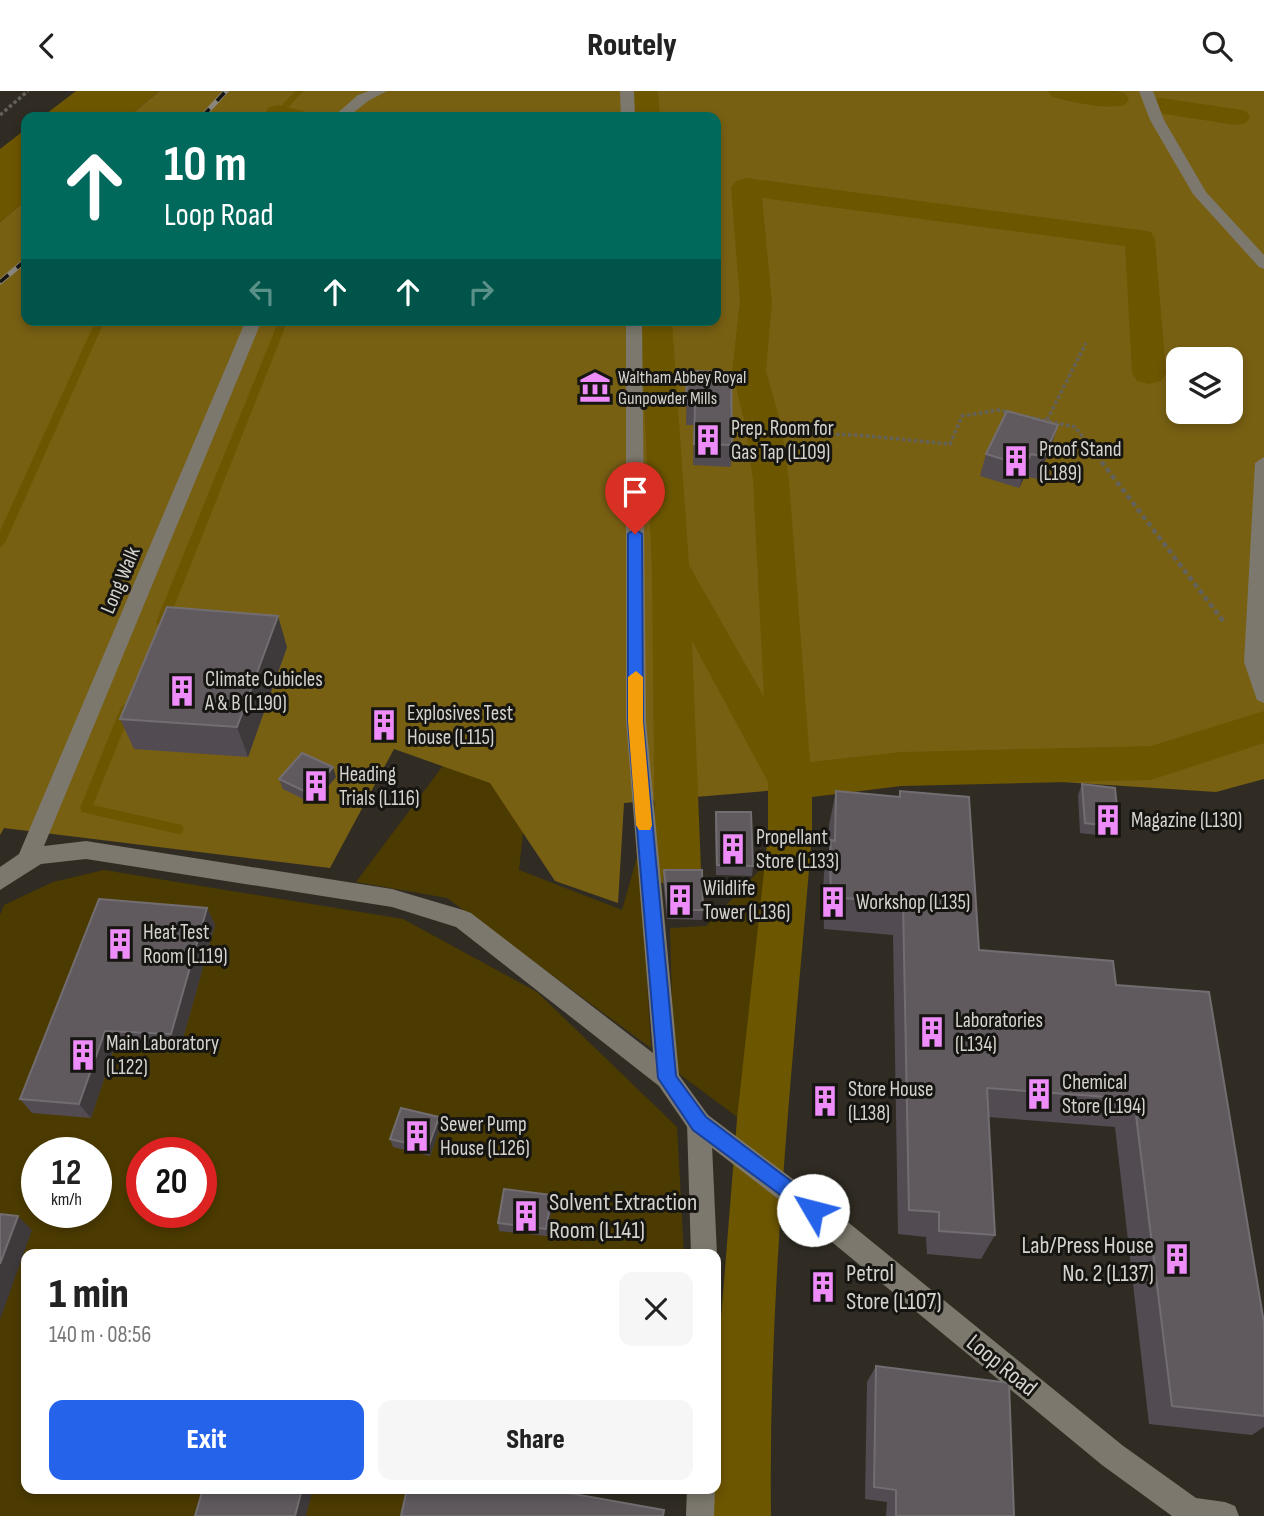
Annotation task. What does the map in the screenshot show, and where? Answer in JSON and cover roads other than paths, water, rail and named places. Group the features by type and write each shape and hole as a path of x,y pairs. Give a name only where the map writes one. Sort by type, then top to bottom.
{"street":[{"path":"346,112 363,98 380,91"},
{"path":"627,91 628,112"},
{"path":"1146,91 1157,120 1200,194 1264,264"},
{"name":"Long Walk","path":"28,858 251,326"},
{"path":"634,326 636,721 667,1078"},
{"path":"1264,463 1254,662 1264,695"},
{"path":"0,881 28,858 54,851 86,850 392,898 463,921 667,1078 699,1123 704,1249"},
{"name":"Loop Road","path":"699,1123 813,1210 1112,1455 1192,1514"},
{"path":"699,1516 701,1494"},
{"path":"1192,1514 1225,1516"}],"waterway":[{"path":"280,112 299,91"},
{"path":"644,91 646,112"},
{"path":"1062,91 1115,99"},
{"path":"1161,106 1236,117"},
{"path":"790,782 771,480 763,424 749,371 756,302 746,187 1140,239 1149,373"},
{"path":"0,543 98,326"},
{"path":"162,622 282,326"},
{"path":"656,326 670,565 790,782"},
{"path":"670,571 678,870"},
{"path":"127,707 86,808 178,829"},
{"path":"790,782 901,769 1151,763 1264,727"},
{"path":"741,1516 741,1428 762,1119 790,835 790,782"}],"railway":[{"path":"207,112 226,91"},
{"path":"0,282 21,264"}],"place":[{"name":"Waltham Abbey Royal Gunpowder Mills","path":"595,387"},
{"name":"Prep. Room for Gas Tap (L109)","path":"708,440"},
{"name":"Proof Stand (L189)","path":"1016,461"},
{"name":"Climate Cubicles A & B (L190)","path":"182,691"},
{"name":"Explosives Test House (L115)","path":"384,725"},
{"name":"Heading Trials (L116)","path":"316,786"},
{"name":"Magazine (L130)","path":"1108,820"},
{"name":"Propellant Store (L133)","path":"733,849"},
{"name":"Wildlife Tower (L136)","path":"680,900"},
{"name":"Workshop (L135)","path":"833,902"},
{"name":"Heat Test Room (L119)","path":"120,944"},
{"name":"Laboratories (L134)","path":"932,1032"},
{"name":"Main Laboratory (L122)","path":"83,1055"},
{"name":"Chemical Store (L194)","path":"1039,1094"},
{"name":"Store House (L138)","path":"825,1101"},
{"name":"Sewer Pump House (L126)","path":"417,1136"},
{"name":"Solvent Extraction Room (L141)","path":"526,1216"},
{"name":"Lab/Press House No. 2 (L137)","path":"1177,1259"},
{"name":"Petrol Store (L107)","path":"823,1287"}]}
